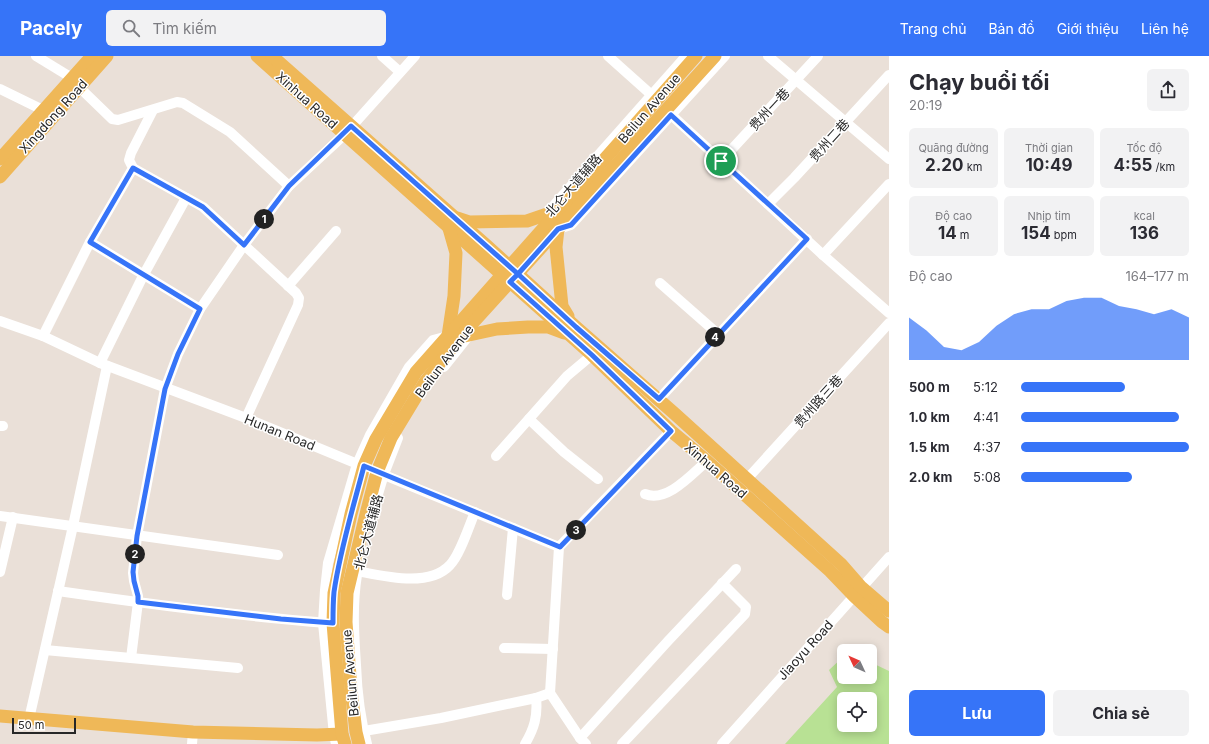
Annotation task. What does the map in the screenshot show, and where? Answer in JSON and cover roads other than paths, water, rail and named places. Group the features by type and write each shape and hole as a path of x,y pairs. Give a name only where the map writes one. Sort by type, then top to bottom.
{"main road":[{"name":"Xingdong Road","path":"0,177 75,83 92,56"},
{"name":"Xingdong Road","path":"0,159 43,110 107,56"},
{"name":"Xinhua Road","path":"257,56 348,130"},
{"name":"Xinhua Road","path":"272,56 348,130 573,331 659,399 841,564 857,592 882,622 889,627"},
{"name":"Beilun Avenue","path":"339,739 328,623 361,465 416,372 459,336 490,304 528,244 561,210 654,97 696,56"},
{"name":"Beilun Avenue","path":"359,736 346,622 347,593 355,571 391,438 425,382 459,336 510,274 558,229 669,113 715,56"},
{"path":"561,210 527,221 450,221 456,253 454,296 459,336 497,329 528,327 548,327 573,331"},
{"path":"558,229 556,247 562,306 573,331"},
{"name":"Xinhua Road","path":"573,331 592,355 671,431 708,461 830,571 857,592 889,612"},
{"path":"0,716 193,738 339,739"}],"street":[{"path":"36,56 75,83"},
{"path":"48,56 112,118 118,120 177,102 183,103 230,132 289,186"},
{"path":"382,56 400,72"},
{"path":"132,658 138,602 133,572 137,536 165,389 178,354 200,309 244,245 289,186 348,130 414,56"},
{"path":"608,56 654,97"},
{"name":"北仑大道辅路","path":"528,244 546,215 654,97 686,56"},
{"path":"725,56 669,113 823,255 889,313"},
{"path":"768,56 889,159"},
{"name":"贵州一巷","path":"721,161 818,56"},
{"name":"贵州二巷","path":"768,204 889,75"},
{"path":"0,89 43,110"},
{"path":"153,110 130,153 128,160 133,168 203,207 296,292 299,298 298,305 246,418"},
{"path":"43,336 90,242 133,168"},
{"path":"823,255 889,184"},
{"path":"29,719 73,526 104,365 143,276 186,198"},
{"path":"288,286 336,231"},
{"path":"659,399 807,239"},
{"path":"90,242 143,276 200,309"},
{"path":"660,283 718,334"},
{"name":"Hunan Road","path":"0,321 43,336 104,365 246,418 560,547"},
{"name":"贵州路三巷","path":"747,479 889,324"},
{"path":"496,456 567,376 592,355"},
{"path":"528,419 564,452 598,479"},
{"path":"671,431 560,547 550,693 583,741 668,641 736,569"},
{"path":"645,494 651,496 661,495 672,490 708,461"},
{"path":"355,571 416,578 434,576 451,564 475,512"},
{"path":"0,516 278,555"},
{"path":"0,572 13,517"},
{"path":"507,595 513,528"},
{"name":"Jiaoyu Road","path":"722,744 889,557"},
{"path":"622,744 745,614 746,607 722,583"},
{"path":"58,590 138,602 328,623"},
{"path":"504,648 553,649"},
{"path":"45,650 238,668"},
{"path":"339,739 536,698 550,693"},
{"path":"530,742 537,717 538,709 536,698"},
{"path":"359,736 367,744"}]}
